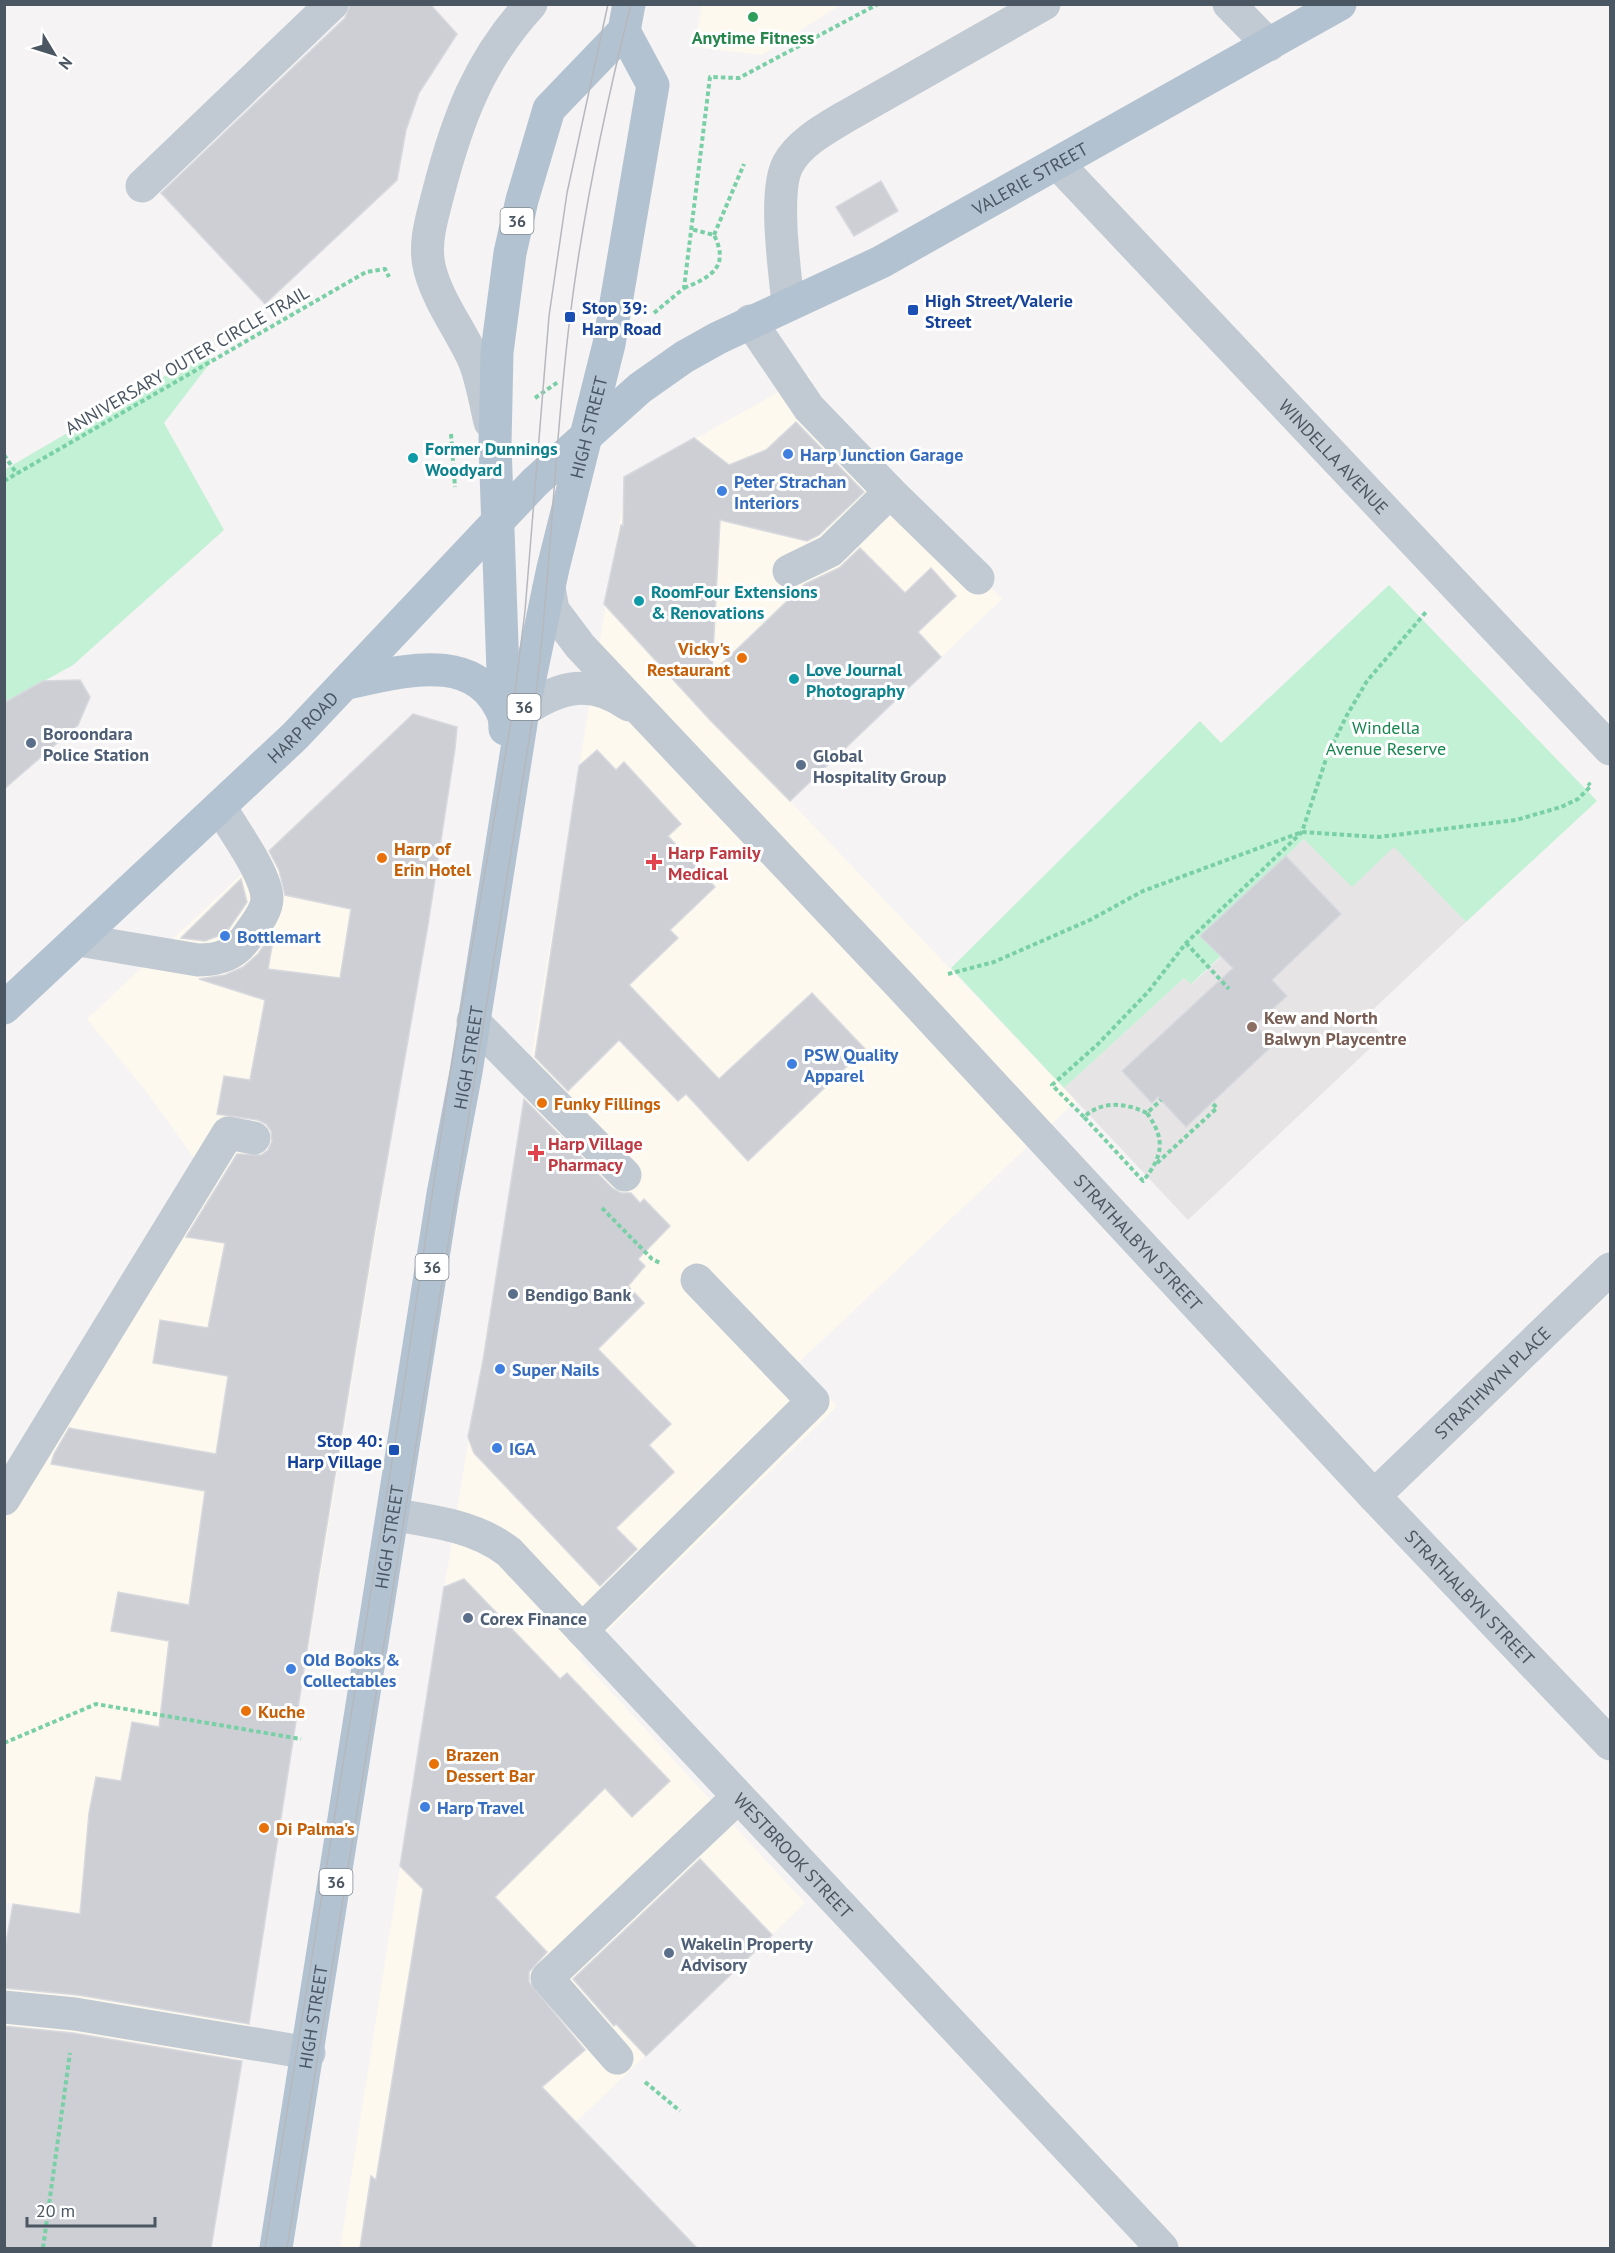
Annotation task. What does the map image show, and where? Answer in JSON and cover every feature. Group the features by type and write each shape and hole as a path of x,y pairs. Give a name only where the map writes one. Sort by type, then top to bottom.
{"main road":[{"name":"VALERIE STREET","path":"588,432 640,388 684,357 750,321 880,262 1340,4"},
{"name":"HIGH STREET","path":"276,2248 309,2053 443,1194 506,827 514,715 498,521 495,444 497,352 501,308 522,200 549,109 627,18 653,85 618,301 588,432 514,715"},
{"name":"HARP ROAD","path":"4,1008 221,808 347,683 498,521 588,432"},
{"path":"347,683 428,669 450,670 482,684 514,715"}],"street":[{"path":"142,186 332,4"},
{"name":"HIGH STREET","path":"495,444 480,377 432,276 428,258 429,236 446,163 468,98 486,64 531,4"},
{"path":"788,304 782,203 783,180 793,156 821,131 837,121 1044,4"},
{"path":"1228,4 1269,45"},
{"name":"WINDELLA AVENUE","path":"1058,164 1611,748"},
{"path":"750,321 808,408 978,578"},
{"path":"789,571 830,551 890,492"},
{"name":"STRATHALBYN STREET","path":"549,587 553,610 568,633 901,986 1374,1496 1611,1744"},
{"name":"STRATHALBYN STREET","path":"514,715 555,692 585,687 605,690 639,713 665,738"},
{"path":"79,940 198,960 215,960 230,955 260,918 267,899 264,883 221,808"},
{"path":"474,1021 625,1175"},
{"path":"4,1499 228,1133 254,1137"},
{"name":"STRATHWYN PLACE","path":"1374,1496 1611,1269"},
{"path":"582,1630 813,1401 697,1280"},
{"name":"WESTBROOK STREET","path":"394,1515 449,1525 495,1541 509,1552 1162,2248"},
{"path":"617,2058 547,1978 738,1797"},
{"path":"4,2007 75,2013 309,2053"}],"path":[{"path":"684,288 708,278 720,260 719,244 714,235 691,229"},
{"name":"ANNIVERSARY OUTER CIRCLE TRAIL","path":"4,481 366,272 385,269"},
{"path":"4,455 17,474"},
{"path":"1212,1103 1217,1108 1157,1164 1143,1181 1052,1085 1097,1045 1148,992 1186,944 1302,832 1327,756 1367,681 1425,611 1433,620"},
{"path":"948,974 994,962 1090,920 1143,891 1302,832 1379,837 1516,820 1578,800 1591,786 1583,778"},
{"path":"1186,944 1229,989"},
{"path":"1147,1113 1161,1100"},
{"path":"1084,1117 1108,1105 1126,1104 1147,1113 1159,1138 1157,1164"},
{"path":"4,1743 96,1704 301,1739"},
{"path":"43,2248 75,2013"}],"shaded area":[{"path":"702,4 840,5 762,55 694,47"},
{"path":"809,375 823,412 1002,599 790,801 1076,1101 797,1364 837,1406 580,1658 805,1903 576,2122 697,2248 340,2248 440,1614 624,494 661,458"},
{"path":"413,714 457,727 455,749 211,2248 5,2248 4,1953 12,1904 4,1902 5,1471 194,1158 149,1095 87,1019"},
{"name":"Kew and North Balwyn Playcentre","path":"1304,839 1394,846 1466,922 1365,1017 1383,1036 1188,1220 1064,1088 1184,978 1192,984 1221,957 1200,936"}],"green space":[{"path":"211,349 210,363 164,423 224,530 73,665 5,703 4,470"},
{"name":"Windella Avenue Reserve","path":"1389,585 1597,801 1466,922 1394,847 1352,887 1304,839 1201,936 1221,956 1191,984 1184,978 1064,1088 951,968 1200,721 1221,743"}],"building":[{"path":"350,4 430,4 457,34 419,93 406,130 397,180 265,304 161,193 345,18"},
{"path":"881,181 898,211 854,236 836,207"},
{"path":"796,422 864,492 819,535 807,541 720,520 712,673 805,584 839,568 860,548 905,593 931,568 956,596 918,632 941,657 790,801 710,720 604,604 621,525 623,526 624,477 694,438 729,465 766,450"},
{"name":"Boroondara Police Station","path":"80,680 90,697 78,725 4,789 4,703 43,681"},
{"path":"413,714 457,727 455,749 428,925 375,1229 317,1586 249,2024 78,1995 4,1988 4,1953 13,1904 80,1914 89,1813 96,1777 121,1781 132,1722 159,1727 169,1641 111,1631 118,1592 189,1605 205,1491 51,1464 69,1428 216,1454 228,1376 153,1363 160,1320 208,1328 225,1243 186,1237 237,1154 261,1155 268,1150 272,1141 271,1131 266,1124 258,1120 217,1114 224,1076 250,1080 265,1000 199,979 225,975 243,967 258,954 275,929 268,969 340,978 351,909 285,895 279,870 269,851"},
{"path":"597,750 616,770 624,762 681,824 668,836 715,887 670,930 678,938 629,985 719,1079 812,993 865,1049 748,1161 686,1094 678,1101 619,1040 568,1091 535,1057 579,766"},
{"path":"1286,856 1341,914 1272,980 1287,996 1255,1025 1273,1045 1186,1127 1158,1097 1152,1103 1122,1071 1233,968 1200,936"},
{"path":"241,879 247,902 226,933 205,941 181,938"},
{"path":"524,1099 612,1188 621,1193 631,1193 640,1203 644,1199 670,1226 638,1259 645,1266 628,1286 644,1303 598,1349 671,1424 649,1445 674,1472 616,1528 637,1549 600,1586 474,1453 468,1437 483,1360"},
{"path":"464,1579 560,1679 567,1673 670,1781 632,1817 605,1788 495,1897 547,1952 529,1972 529,1982 585,2050 542,2087 697,2248 360,2248 371,2176 376,2180 423,1889 400,1866 444,1587"},
{"name":"Wakelin Property Advisory","path":"700,1859 772,1935 646,2056 616,2024 614,2026 573,1979"},
{"path":"4,2026 73,2033 242,2061 211,2248 4,2248"}],"tram line":[{"path":"265,2248 401,1405 450,1074 512,716 525,611 549,316 567,193 608,4"},
{"path":"287,2248 535,703 560,413 575,277 596,160 631,4"}],"place":[{"name":"Anytime Fitness","path":"753,17"},
{"name":"High Street/Valerie Street","path":"913,310"},
{"name":"Stop 39: Harp Road","path":"570,317"},
{"name":"Harp Junction Garage","path":"788,454"},
{"name":"Former Dunnings Woodyard","path":"413,458"},
{"name":"Peter Strachan Interiors","path":"722,491"},
{"name":"RoomFour Extensions & Renovations","path":"639,601"},
{"name":"Vicky's Restaurant","path":"742,658"},
{"name":"Love Journal Photography","path":"794,679"},
{"name":"Boroondara Police Station","path":"31,743"},
{"name":"Global Hospitality Group","path":"801,765"},
{"name":"Harp of Erin Hotel","path":"382,858"},
{"name":"Harp Family Medical","path":"654,862"},
{"name":"Bottlemart","path":"225,936"},
{"name":"Kew and North Balwyn Playcentre","path":"1252,1027"},
{"name":"PSW Quality Apparel","path":"792,1064"},
{"name":"Funky Fillings","path":"542,1103"},
{"name":"Harp Village Pharmacy","path":"536,1153"},
{"name":"Bendigo Bank","path":"513,1294"},
{"name":"Super Nails","path":"500,1369"},
{"name":"IGA","path":"497,1448"},
{"name":"Stop 40: Harp Village","path":"394,1450"},
{"name":"Corex Finance","path":"468,1618"},
{"name":"Old Books & Collectables","path":"291,1669"},
{"name":"Kuche","path":"246,1711"},
{"name":"Brazen Dessert Bar","path":"434,1764"},
{"name":"Harp Travel","path":"425,1807"},
{"name":"Di Palma's","path":"264,1828"},
{"name":"Wakelin Property Advisory","path":"669,1953"}]}
